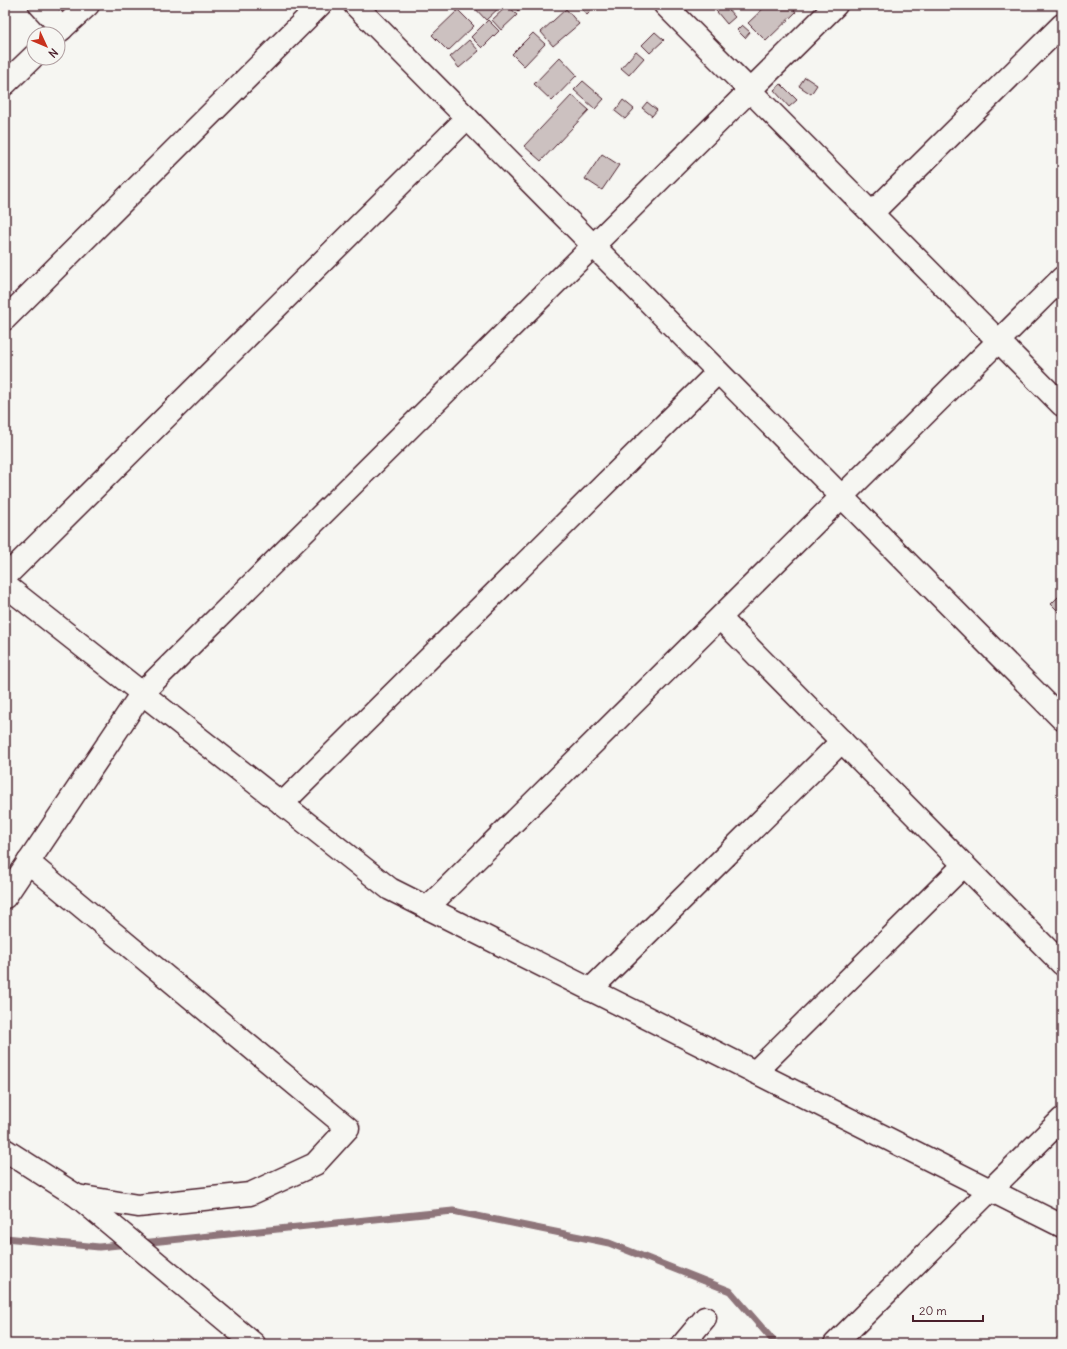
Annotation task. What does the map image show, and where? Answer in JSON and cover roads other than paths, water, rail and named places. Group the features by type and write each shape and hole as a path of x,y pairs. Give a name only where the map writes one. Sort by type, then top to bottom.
{"street":[{"path":"40,5 55,26"},
{"path":"65,26 88,5"},
{"path":"5,319 320,5"},
{"path":"355,5 1062,719"},
{"path":"666,5 1062,405"},
{"path":"5,897 142,693 836,5"},
{"path":"872,213 1062,25"},
{"path":"5,84 26,64"},
{"path":"5,577 467,118"},
{"path":"427,908 1062,278"},
{"path":"282,804 718,372"},
{"path":"5,585 390,889 1062,1226"},
{"path":"720,618 1062,964"},
{"path":"590,990 842,741"},
{"path":"28,862 348,1128 315,1164 250,1194 138,1206 77,1196"},
{"path":"755,1072 964,865"},
{"path":"835,1344 1062,1119"},
{"path":"5,1150 77,1196 254,1344"},
{"path":"683,1344 705,1318"}],"waterway":[{"path":"141,1243 453,1211 609,1243 730,1291 776,1344"},
{"path":"5,1238 99,1247 128,1244"}]}
